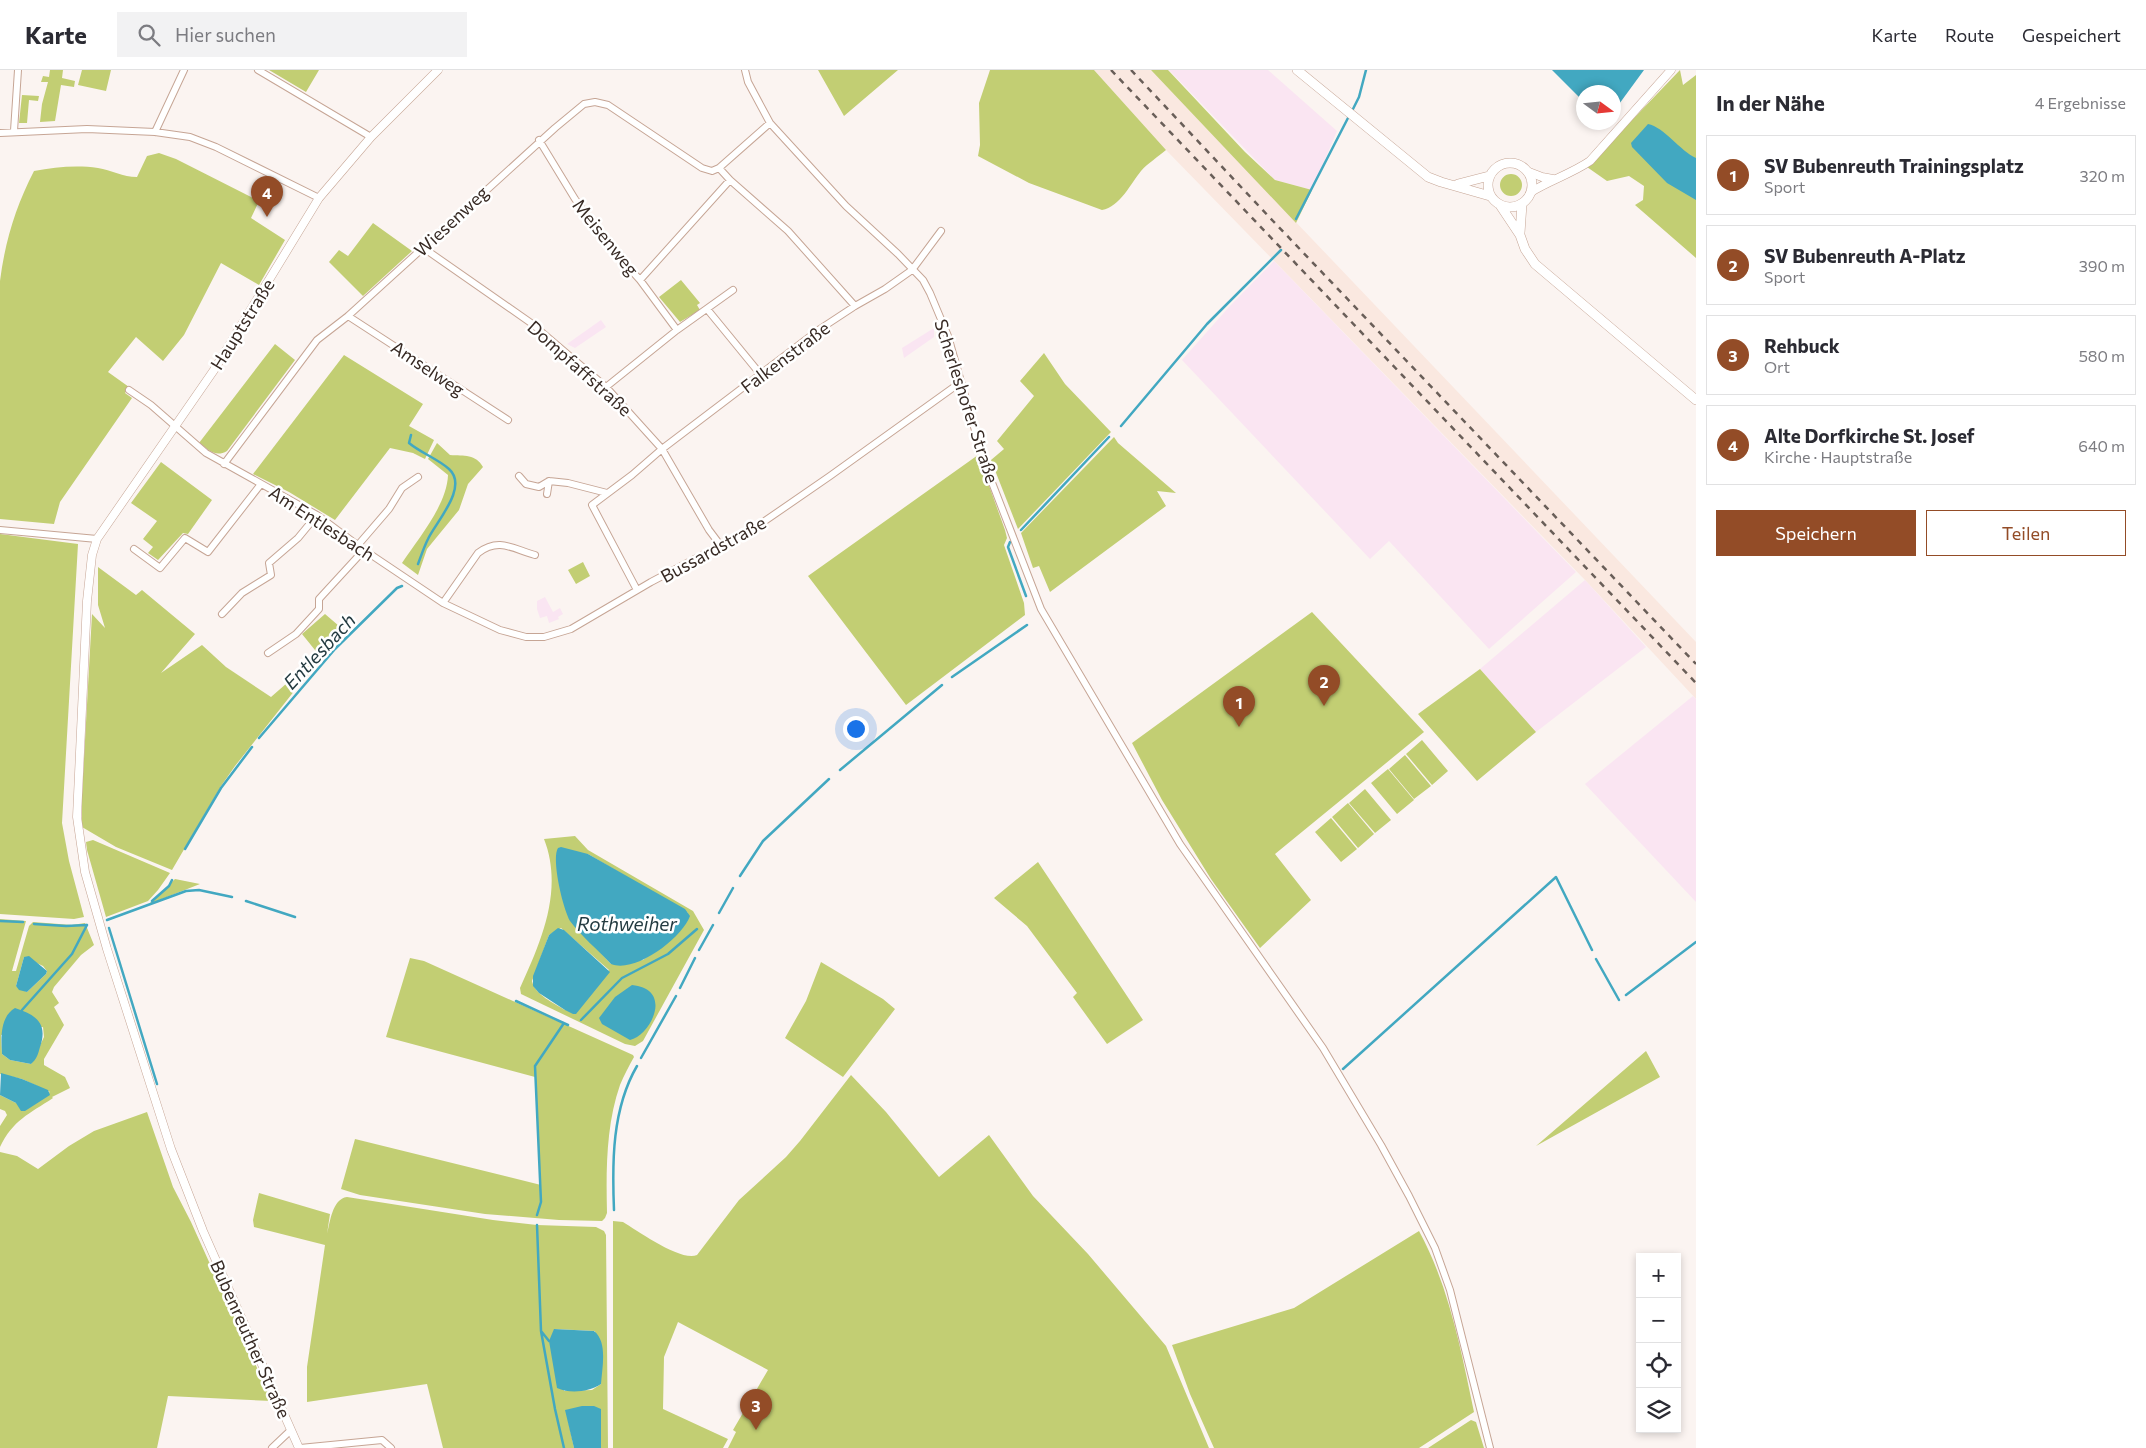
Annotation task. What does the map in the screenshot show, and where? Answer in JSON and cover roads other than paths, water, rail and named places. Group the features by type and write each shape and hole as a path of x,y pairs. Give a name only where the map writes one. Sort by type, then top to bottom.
{"main road":[{"path":"1297,70 1428,177 1490,196 1500,205 1520,235 1525,249 1534,264 1696,400"},
{"path":"1454,185 1489,176 1498,166 1504,163 1518,164 1529,172 1533,185 1531,192 1522,204 1520,235"},
{"path":"1489,176 1488,190 1490,196"},
{"path":"1500,205 1507,207 1522,204"}],"street":[{"path":"14,131 18,70"},
{"path":"155,132 184,70"},
{"path":"258,70 371,137"},
{"name":"Hauptstraße","path":"107,949 85,872 77,817 87,601 92,555 97,539 176,426 242,326 320,198 371,137 438,70"},
{"name":"Scherleshofer Straße","path":"745,70 748,82 770,122 846,206 898,254 922,280 940,314 984,462 1040,610 1180,844 1323,1048 1382,1145 1435,1248 1450,1290 1490,1448"},
{"path":"1531,192 1555,179 1575,172 1590,161 1671,70"},
{"name":"Wiesenweg","path":"224,464 317,340 348,316 540,140 584,104 595,102 608,105 702,168 712,171 719,168"},
{"path":"770,122 719,168 788,231 855,306"},
{"path":"0,132 87,129 155,132 190,137 216,147 320,198"},
{"name":"Meisenweg","path":"540,140 575,200 611,248 640,280 677,330"},
{"path":"1529,172 1555,179"},
{"path":"640,280 730,180"},
{"path":"912,270 941,231"},
{"name":"Dompfaffstraße","path":"422,248 531,323 606,387 662,449 709,530 721,546"},
{"name":"Falkenstraße","path":"637,590 592,505 632,475 662,449 820,329 912,270"},
{"path":"606,387 677,330 734,290"},
{"path":"707,309 761,375"},
{"name":"Amselweg","path":"348,316 508,420"},
{"name":"Bussardstraße","path":"442,603 500,630 526,637 544,637 571,629 637,590 721,546 769,518 961,382"},
{"name":"Am Entlesbach","path":"129,390 176,426 191,442 224,464 317,515 364,550 442,603"},
{"path":"520,476 526,484 539,487 549,481 569,480 607,493"},
{"path":"358,545 389,509 402,488 418,477"},
{"path":"547,494 549,481"},
{"path":"134,548 160,568 186,538 208,552 261,484"},
{"path":"222,614 242,594 271,575 269,563 298,538 317,515"},
{"path":"0,530 97,539"},
{"path":"442,603 478,553 486,547 496,544 510,546 535,556"},
{"path":"268,653 296,634 319,610 319,599 364,550"},
{"name":"Bubenreuther Straße","path":"107,949 171,1149 203,1231 299,1448"},
{"path":"272,1448 291,1430"},
{"path":"299,1448 382,1440 391,1448"}],"water":[{"path":"1552,70 1644,70 1621,101 1621,85 1576,85 1576,94"},
{"path":"1648,124 1666,134 1696,158 1696,200 1667,183 1632,147 1631,143"},
{"name":"Rothweiher","path":"561,847 588,854 685,909 690,916 685,925 668,943 644,959 621,966 611,964 579,932 567,915 561,896 556,862 558,848"},
{"name":"Rothweiher","path":"558,928 564,930 610,972 576,1014 565,1010 539,993 533,986 533,976 549,935"},
{"path":"29,956 47,971 27,992 19,990 16,986 24,957"},
{"name":"Rothweiher","path":"632,985 645,988 652,995 655,1003 655,1012 645,1030 630,1040 602,1024 599,1018 615,997"},
{"path":"15,1008 35,1017 43,1032 38,1054 31,1064 10,1060 2,1054 2,1028 6,1017"},
{"path":"1,1073 22,1079 48,1090 50,1095 25,1111 21,1111 16,1103 0,1095"},
{"path":"554,1329 594,1331 603,1348 601,1384 591,1389 579,1391 557,1388 549,1341"},
{"path":"582,1406 594,1406 601,1409 601,1448 574,1448 565,1410"}],"waterway":[{"path":"1352,111 1359,97 1366,70"},
{"path":"1296,219 1349,116"},
{"path":"1121,426 1207,324 1281,250"},
{"name":"Entlesbach","path":"411,435 409,443 449,469 454,476 455,485 449,504 428,539 418,564"},
{"path":"1021,530 1109,437"},
{"path":"1010,542 1008,547 1026,596"},
{"name":"Entlesbach","path":"259,738 335,649 397,588 402,586"},
{"path":"952,677 1027,625"},
{"path":"840,770 942,685"},
{"path":"185,849 221,788 252,747"},
{"path":"740,876 763,841 829,779"},
{"path":"1343,1069 1556,877 1592,950"},
{"path":"152,901 169,886 172,880"},
{"path":"719,913 733,888"},
{"path":"107,920 186,891 199,890 232,897"},
{"path":"246,901 295,917"},
{"path":"0,921 23,922"},
{"path":"34,924 87,925"},
{"path":"22,1010 72,954 87,925"},
{"path":"699,950 713,925"},
{"path":"109,928 157,1084"},
{"path":"581,1020 622,978 668,954 697,929"},
{"path":"1626,995 1696,942"},
{"path":"680,988 695,958"},
{"path":"1596,959 1619,1000"},
{"path":"641,1058 676,996"},
{"path":"516,1001 568,1025"},
{"path":"537,1215 541,1202 535,1066 564,1023"},
{"path":"614,1210 615,1136 623,1100 637,1066"},
{"path":"537,1225 541,1331 549,1341"},
{"path":"541,1331 564,1448"}],"railway":[{"path":"1111,70 1696,683"},
{"path":"1131,70 1696,664"}],"place":[{"name":"Alte Dorfkirche St. Josef","path":"267,217"},
{"name":"SV Bubenreuth A-Platz","path":"1324,706"},
{"name":"SV Bubenreuth Trainingsplatz","path":"1239,727"},
{"name":"Rehbuck","path":"756,1430"}]}
